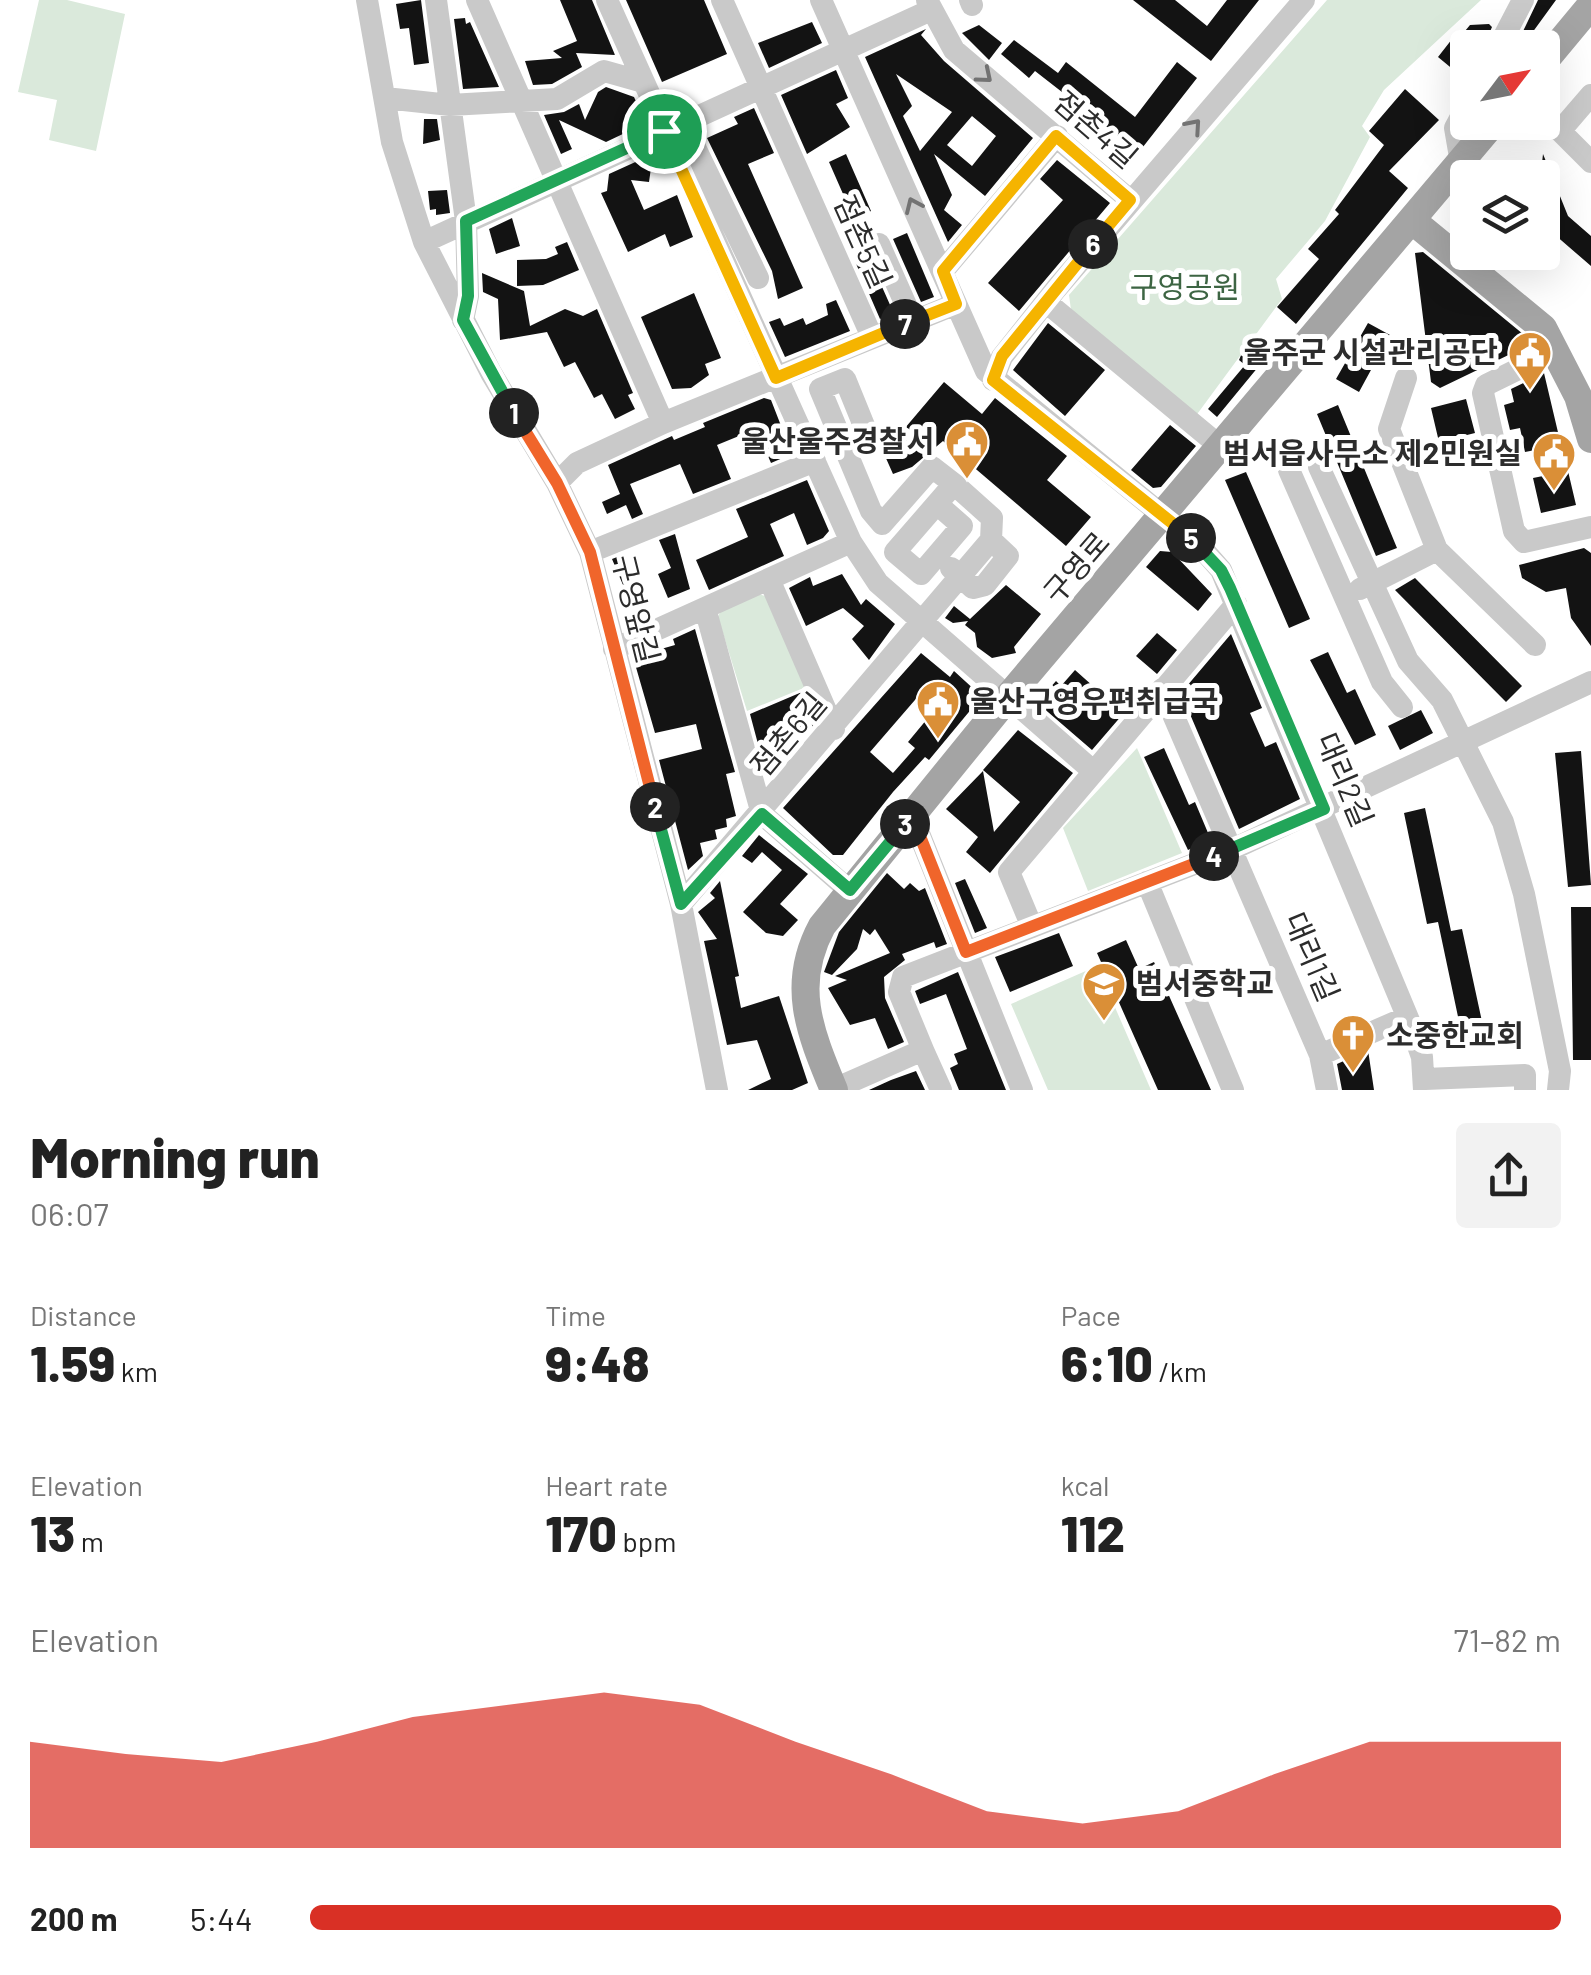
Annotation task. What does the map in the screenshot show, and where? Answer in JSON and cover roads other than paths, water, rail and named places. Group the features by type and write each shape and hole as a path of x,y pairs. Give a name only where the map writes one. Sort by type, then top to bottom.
{"main road":[{"path":"1560,42 1591,5"},
{"name":"구영로","path":"1464,160 1480,140"},
{"name":"구영로","path":"834,1090 808,1019 804,984 807,954 850,890 1008,697 1450,178"},
{"path":"1414,222 1543,328 1578,396 1591,439"}],"street":[{"name":"구영앞길","path":"367,0 392,142 424,242 463,320 557,483 590,552 681,904 717,1090"},
{"path":"436,0 466,221 468,296 463,320"},
{"path":"477,0 663,423"},
{"path":"607,0 664,131 706,198"},
{"name":"점촌5길","path":"722,0 872,338 956,304"},
{"name":"점촌5길","path":"821,0 943,271 975,352 993,380 1165,517"},
{"name":"점촌4길","path":"929,5 954,50 1130,200 1304,0"},
{"path":"1508,30 1524,0"},
{"path":"424,242 843,50 929,5"},
{"path":"384,98 450,105 557,98 604,71 642,82"},
{"path":"1591,95 1560,131 1591,162"},
{"path":"943,271 1056,136"},
{"path":"691,138 706,198 776,378 851,542 878,584 1093,771"},
{"path":"706,198 721,198 758,278"},
{"path":"993,380 1002,356 1130,200"},
{"path":"879,244 913,321"},
{"path":"1046,302 1222,448"},
{"path":"557,483 577,463 663,423 872,338"},
{"path":"1555,351 1486,385 1483,392 1514,531 1524,542 1591,527"},
{"path":"1406,378 1388,429 1438,550 1535,645"},
{"path":"845,448 870,511 882,524 932,467 954,484 895,552 921,574 962,526 937,504"},
{"path":"590,552 814,461"},
{"path":"1320,467 1408,661 1442,700 1503,822 1524,894 1560,1071 1558,1090"},
{"path":"1289,470 1382,682 1402,707"},
{"name":"점촌6길","path":"762,814 990,540 992,518 954,484"},
{"name":"대리2길","path":"1165,517 1199,544 1221,570 1408,1016 1425,1085"},
{"path":"614,649 851,542"},
{"path":"1345,596 1438,550"},
{"path":"936,556 960,575"},
{"path":"769,579 834,729"},
{"path":"1032,927 1009,872 1236,604"},
{"name":"점촌6길","path":"705,608 762,814"},
{"path":"941,1090 899,992 903,978 1324,809 1591,682"},
{"name":"대리1길","path":"1162,689 1320,1055 1326,1090"},
{"path":"681,904 762,814 850,890"},
{"path":"912,816 1022,1090"},
{"path":"1147,882 1233,1090"},
{"path":"1320,1055 1408,1016"},
{"path":"834,1090 923,1050"},
{"path":"1425,1085 1525,1074 1525,1090"}],"place":[{"name":"울주군 시설관리공단","path":"1530,391"},
{"name":"울산울주경찰서","path":"967,480"},
{"name":"범서읍사무소 제2민원실","path":"1554,492"},
{"name":"울산구영우편취급국","path":"938,740"},
{"name":"범서중학교","path":"1104,1022"},
{"name":"소중한교회","path":"1353,1074"}],"park label":[{"name":"구영공원","path":"1185,288"}]}
